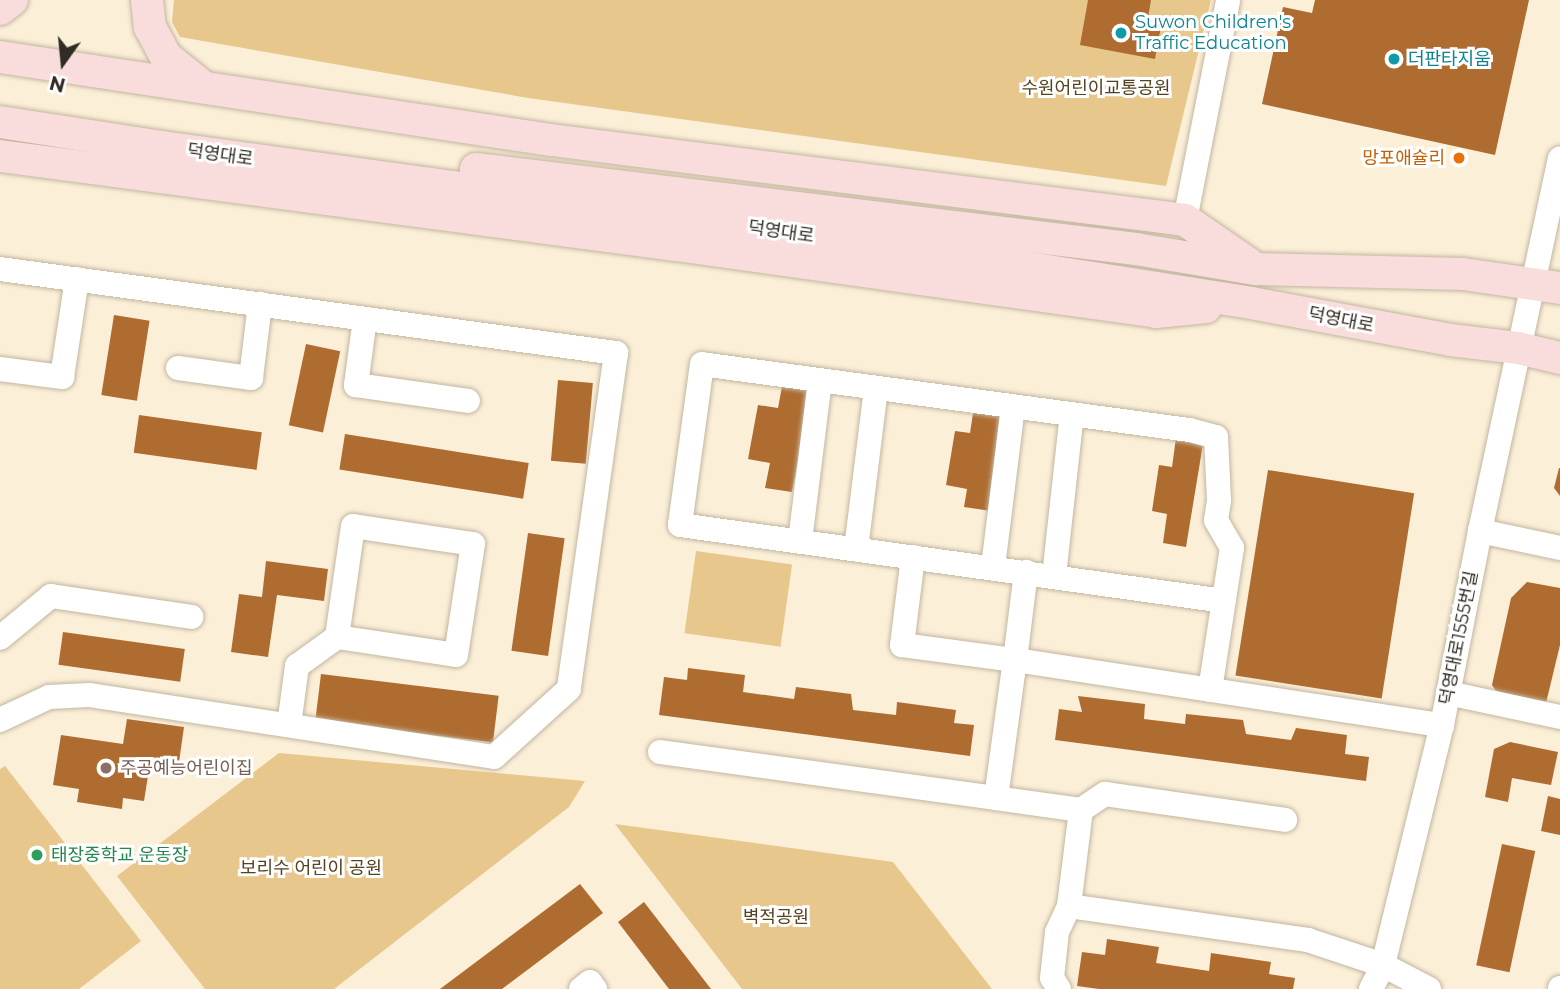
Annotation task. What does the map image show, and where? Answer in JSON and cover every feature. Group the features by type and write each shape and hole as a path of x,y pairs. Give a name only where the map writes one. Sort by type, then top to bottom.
{"main road":[{"path":"0,9 12,0"},
{"path":"147,0 150,27 166,57 202,86"},
{"path":"0,57 551,140 1185,220 1256,268"},
{"name":"덕영대로","path":"0,102 164,130 940,240 1251,303 1450,340 1518,348 1560,358"},
{"name":"덕영대로","path":"0,122 162,148 940,240 1136,249 1256,268 1463,274 1546,285"},
{"path":"0,156 676,245 1156,312 1251,303"}],"street":[{"path":"1185,220 1228,0"},
{"name":"덕영대로1555번길","path":"1371,989 1384,965 1442,725 1518,348 1546,285 1560,159"},
{"path":"0,269 616,353 569,689 494,757 89,695 49,697 1,716"},
{"path":"0,369 62,377 77,279"},
{"path":"178,368 251,378 260,304"},
{"path":"365,319 356,385 468,401"},
{"path":"1210,690 1224,601 1232,548 1216,520 1219,500 1216,437 1189,430 702,364 680,525 1224,601"},
{"path":"800,541 820,381"},
{"path":"856,549 876,388"},
{"path":"993,567 1013,406"},
{"path":"1054,576 1072,414"},
{"path":"289,725 297,666 337,637 456,655 473,544 353,526 337,637"},
{"path":"1480,531 1560,548"},
{"path":"913,557 902,645 1442,725"},
{"path":"996,798 1027,572"},
{"path":"0,638 51,596 191,617"},
{"path":"1448,694 1560,717"},
{"path":"660,752 1081,810 1105,794 1285,820"},
{"path":"1059,989 1052,978 1057,933 1069,906 1081,810"},
{"path":"1069,906 1308,940 1384,965 1429,989"},
{"path":"581,989 590,982 595,989"}],"green space":[{"name":"수원어린이교통공원","path":"174,0 1211,0 1166,186 528,98 180,37 172,22"},
{"path":"696,551 792,564 781,647 684,633"},
{"name":"보리수 어린이 공원","path":"279,753 585,781 569,807 334,989 205,989 117,876"},
{"name":"태장중학교 운동장","path":"5,766 141,941 79,989 0,989 0,769"},
{"name":"벽적공원","path":"615,824 893,862 992,989 742,989"}],"building":[{"name":"Suwon Children's Traffic Education","path":"1088,0 1151,0 1148,18 1162,21 1155,59 1080,45"},
{"name":"더판타지움","path":"1315,0 1529,0 1495,155 1262,104 1283,7 1312,13"},
{"path":"114,315 150,321 137,401 101,395"},
{"path":"306,344 340,351 323,432 289,425"},
{"path":"558,380 593,383 586,464 551,461"},
{"path":"783,381 812,387 792,492 765,488 770,463 748,459 758,405 778,408"},
{"path":"974,407 1006,412 991,511 964,507 967,489 946,485 955,431 970,433"},
{"path":"139,415 262,432 257,470 134,453"},
{"path":"345,434 529,463 523,499 339,470"},
{"path":"1176,438 1203,444 1186,547 1163,543 1167,514 1152,511 1159,465 1172,467"},
{"path":"1560,468 1560,496 1554,488"},
{"path":"1268,470 1414,493 1382,699 1235,675"},
{"path":"528,533 565,538 548,656 511,651"},
{"path":"266,561 328,569 324,601 277,595 268,657 231,652 239,594 262,597"},
{"path":"1527,582 1560,588 1560,645 1546,703 1496,691 1492,685 1511,598"},
{"path":"63,632 185,649 180,682 58,665"},
{"path":"688,668 745,675 743,692 794,699 796,687 851,694 853,710 896,715 897,702 956,710 954,723 974,725 970,756 659,715 664,677 687,680"},
{"path":"321,674 499,696 493,742 315,721"},
{"path":"1078,696 1145,704 1144,719 1185,724 1186,714 1243,720 1246,734 1291,740 1296,728 1347,735 1345,754 1369,757 1366,781 1055,740 1059,709 1082,712"},
{"path":"127,719 184,727 179,762 151,757 144,801 123,798 122,809 77,802 79,789 53,785 61,735 123,744"},
{"path":"1510,742 1558,752 1551,785 1512,778 1508,802 1485,797 1494,749"},
{"path":"1548,796 1560,799 1560,835 1541,831"},
{"path":"1502,844 1535,851 1509,972 1476,965"},
{"path":"580,884 603,913 502,989 440,989"},
{"path":"644,902 711,989 669,989 618,922"},
{"path":"1107,939 1159,947 1156,963 1209,971 1211,953 1271,962 1269,974 1295,978 1293,989 1099,989 1077,986 1082,952 1105,955"}],"place":[{"name":"Suwon Children's Traffic Education","path":"1121,33"},
{"name":"더판타지움","path":"1394,59"},
{"name":"망포애슐리","path":"1459,158"},
{"name":"주공예능어린이집","path":"106,768"},
{"name":"태장중학교 운동장","path":"37,855"}]}
